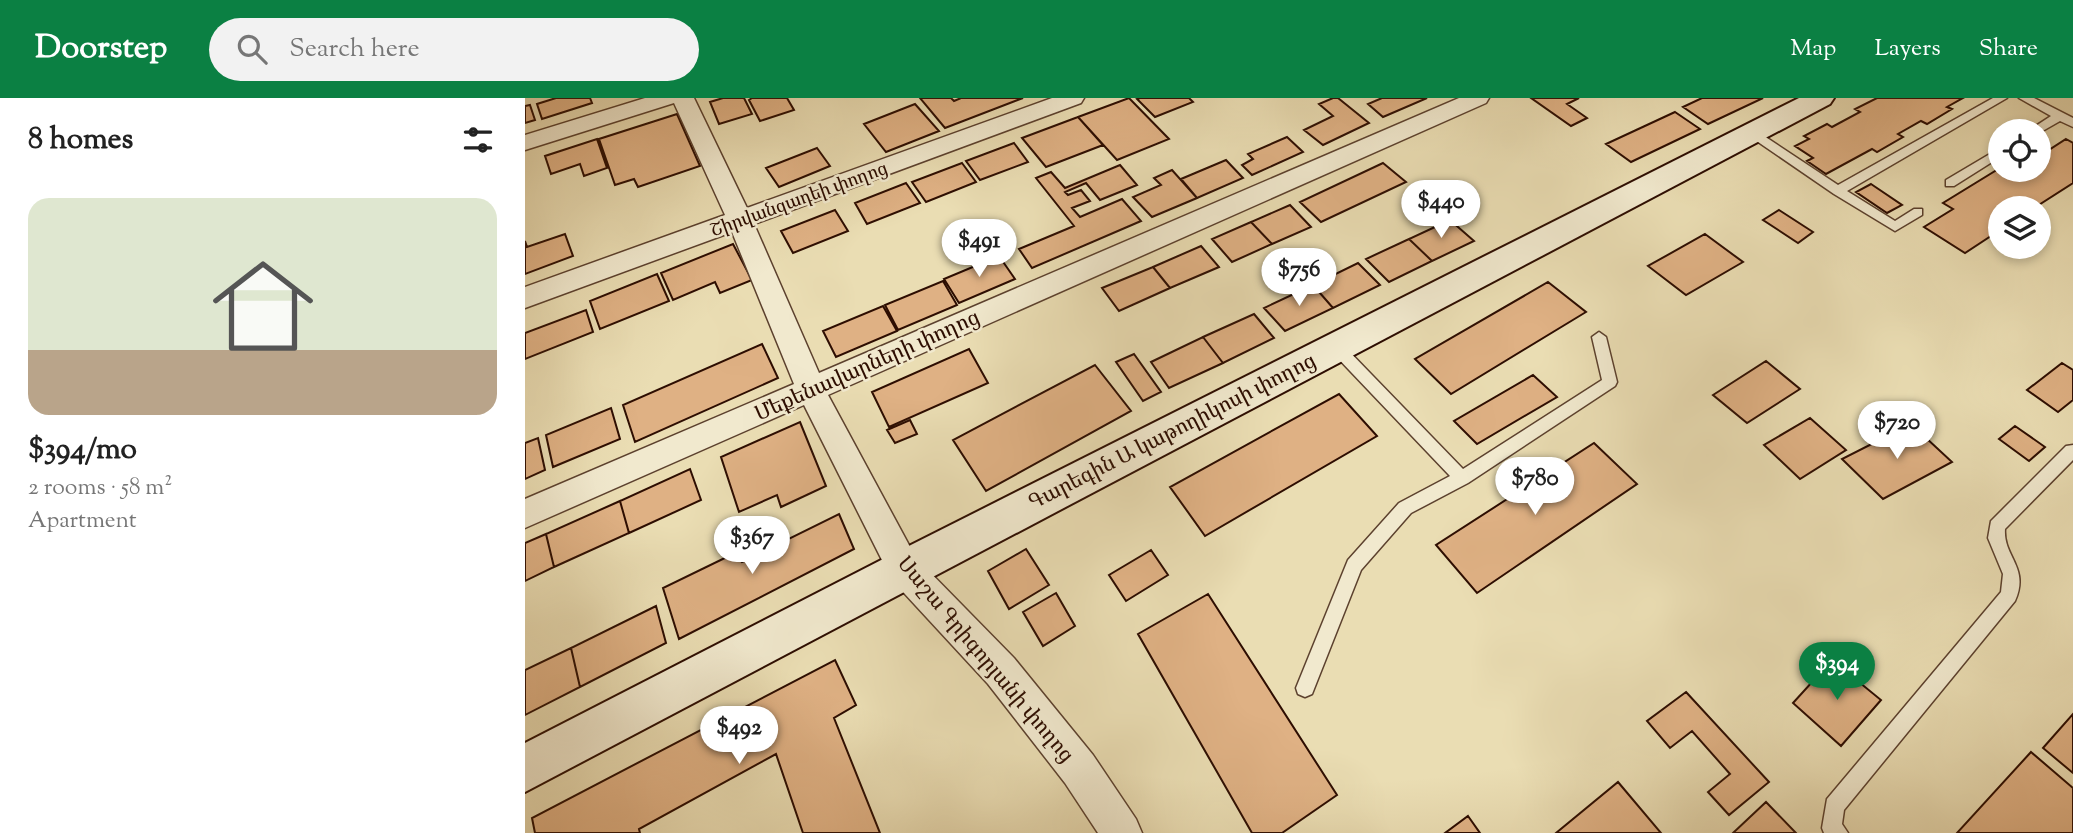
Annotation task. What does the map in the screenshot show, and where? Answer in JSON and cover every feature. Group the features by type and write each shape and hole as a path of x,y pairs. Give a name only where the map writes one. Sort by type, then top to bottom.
{"street":[{"path":"525,143 668,98"},
{"name":"Սաշա Գրիգորյանի փողոց","path":"683,98 740,220 811,390 904,569 1001,671 1080,768 1122,833"},
{"name":"Շիրվանզադեի փողոց","path":"525,298 1073,98"},
{"name":"Մեքենավարների փողոց","path":"525,514 1478,98"},
{"name":"Գարեգին Ա կաթողիկոսի փողոց","path":"525,768 904,569 1820,98"}],"lane":[{"path":"1838,191 2001,98"},
{"path":"2025,98 2073,123"},
{"path":"2051,121 2059,116"},
{"path":"1751,133 1895,227 1918,212"},
{"path":"1950,183 1988,159"},
{"path":"1305,688 1354,565 1405,508 1462,478 1610,382 1599,337"},
{"path":"1336,347 1462,478"},
{"path":"1837,833 1832,828 1834,806 2009,595 2012,574 1996,538 1997,526 2072,450"}],"building":[{"path":"556,98 590,98 592,103 542,119 537,104"},
{"path":"723,98 744,98 752,114 719,124 710,102"},
{"path":"787,98 794,110 760,121 749,100"},
{"path":"920,98 951,98 954,101 961,98 1023,98 945,128"},
{"path":"1129,98 1169,139 1117,160 1078,117"},
{"path":"1189,98 1193,102 1155,117 1137,99"},
{"path":"1338,98 1369,123 1323,145 1304,130 1333,116 1319,104"},
{"path":"1382,98 1427,98 1383,117 1368,104"},
{"path":"1531,98 1579,98 1567,104 1587,118 1571,126"},
{"path":"1702,98 1763,98 1708,124 1683,107"},
{"path":"1877,98 1963,98 1947,107 1952,109 1927,124 1921,121 1898,134 1903,137 1877,152 1872,149 1826,174 1807,161 1813,158 1795,146 1809,139 1804,136 1827,124 1832,127 1860,112 1855,109"},
{"path":"915,104 939,131 886,152 864,124"},
{"path":"530,105 535,120 525,123 525,106"},
{"path":"1675,112 1700,129 1631,162 1606,144"},
{"path":"677,114 700,166 638,187 634,179 615,185 599,139"},
{"path":"1078,117 1103,145 1046,167 1022,138"},
{"path":"1287,137 1303,152 1252,175 1242,165 1253,159 1248,154"},
{"path":"597,139 607,168 584,176 580,164 551,174 545,156"},
{"path":"2066,139 2073,143 2073,183 2051,197 1988,196 1988,238 1965,253 1924,227 1953,209 1943,203 1988,175 1988,182 2051,182 2051,149"},
{"path":"1014,143 1028,162 980,180 966,161"},
{"path":"817,148 830,166 779,187 766,168"},
{"path":"1226,160 1243,178 1197,198 1181,179"},
{"path":"962,163 976,182 926,202 912,182"},
{"path":"1383,163 1406,182 1321,222 1300,202"},
{"path":"1120,165 1137,185 1100,200 1086,183 1065,192 1068,195 1081,190 1090,201 1072,208 1080,217 1122,199 1141,221 1032,268 1019,249 1074,226 1036,178 1051,172 1065,188"},
{"path":"1172,170 1197,198 1152,217 1133,197 1161,185 1154,178"},
{"path":"906,183 920,203 867,224 855,203"},
{"path":"1871,184 1902,205 1887,213 1856,192"},
{"path":"1290,205 1311,227 1272,244 1251,222"},
{"path":"835,210 848,231 793,253 781,231"},
{"path":"1779,210 1813,232 1798,243 1763,220"},
{"path":"1450,220 1474,241 1432,261 1409,239"},
{"path":"1251,222 1272,244 1232,262 1212,239"},
{"path":"565,234 573,256 525,274 525,241 527,247"},
{"path":"1705,234 1743,262 1686,295 1648,266"},
{"path":"1409,239 1432,261 1389,282 1366,259"},
{"path":"733,244 752,280 720,293 715,282 673,300 661,273"},
{"path":"1201,246 1219,267 1170,288 1153,267"},
{"path":"999,256 1015,279 959,303 944,279"},
{"path":"1358,263 1380,285 1333,308 1313,285"},
{"path":"1153,267 1170,288 1119,311 1102,288"},
{"path":"657,274 669,301 600,329 590,301"},
{"path":"943,281 957,305 898,330 885,305"},
{"path":"1548,282 1586,312 1451,394 1415,359"},
{"path":"1313,285 1333,308 1285,331 1264,308"},
{"path":"883,306 897,331 836,357 823,331"},
{"path":"586,310 593,332 525,359 525,333"},
{"path":"1254,314 1274,338 1223,363 1203,337"},
{"path":"1203,337 1223,363 1169,388 1151,362"},
{"path":"762,344 778,378 635,442 623,405"},
{"path":"969,349 988,383 889,427 872,392"},
{"path":"1134,354 1161,392 1143,401 1116,362"},
{"path":"1766,361 1800,389 1747,423 1713,395"},
{"path":"2062,363 2073,370 2073,400 2058,412 2027,390"},
{"path":"1095,365 1131,411 986,491 953,440"},
{"path":"1533,375 1557,397 1477,444 1454,421"},
{"path":"1339,394 1377,436 1205,536 1170,487"},
{"path":"611,408 620,439 553,467 546,435"},
{"path":"1810,418 1846,450 1800,479 1764,445"},
{"path":"910,420 917,434 895,443 887,430"},
{"path":"800,422 826,486 781,507 777,495 739,512 721,457"},
{"path":"1911,424 1952,462 1883,499 1842,459"},
{"path":"2015,426 2045,447 2029,461 1999,439"},
{"path":"538,438 545,470 525,479 525,443"},
{"path":"1594,443 1637,484 1477,593 1436,545"},
{"path":"690,469 701,500 629,533 620,501"},
{"path":"620,501 629,533 554,567 546,534"},
{"path":"839,514 854,549 679,639 663,588 733,554 742,562"},
{"path":"546,534 554,567 525,581 525,543"},
{"path":"1026,549 1049,585 1009,609 988,571"},
{"path":"1151,550 1168,575 1126,601 1109,575"},
{"path":"1056,593 1075,626 1043,646 1023,612"},
{"path":"1208,594 1337,795 1282,833 1252,833 1138,634"},
{"path":"656,606 666,643 580,687 571,648"},
{"path":"571,648 580,687 525,715 525,670"},
{"path":"835,660 856,705 834,718 880,833 803,833 776,754 639,829 640,833 535,833 532,818"},
{"path":"1832,660 1881,700 1841,746 1793,703"},
{"path":"1686,692 1769,782 1729,815 1708,792 1730,774 1692,731 1670,748 1647,721"},
{"path":"2073,714 2073,773 2043,748"},
{"path":"2031,752 2073,788 2073,833 1957,833"},
{"path":"1618,782 1661,833 1556,833"},
{"path":"1766,802 1796,833 1733,833"},
{"path":"1468,816 1480,833 1445,833"}]}
